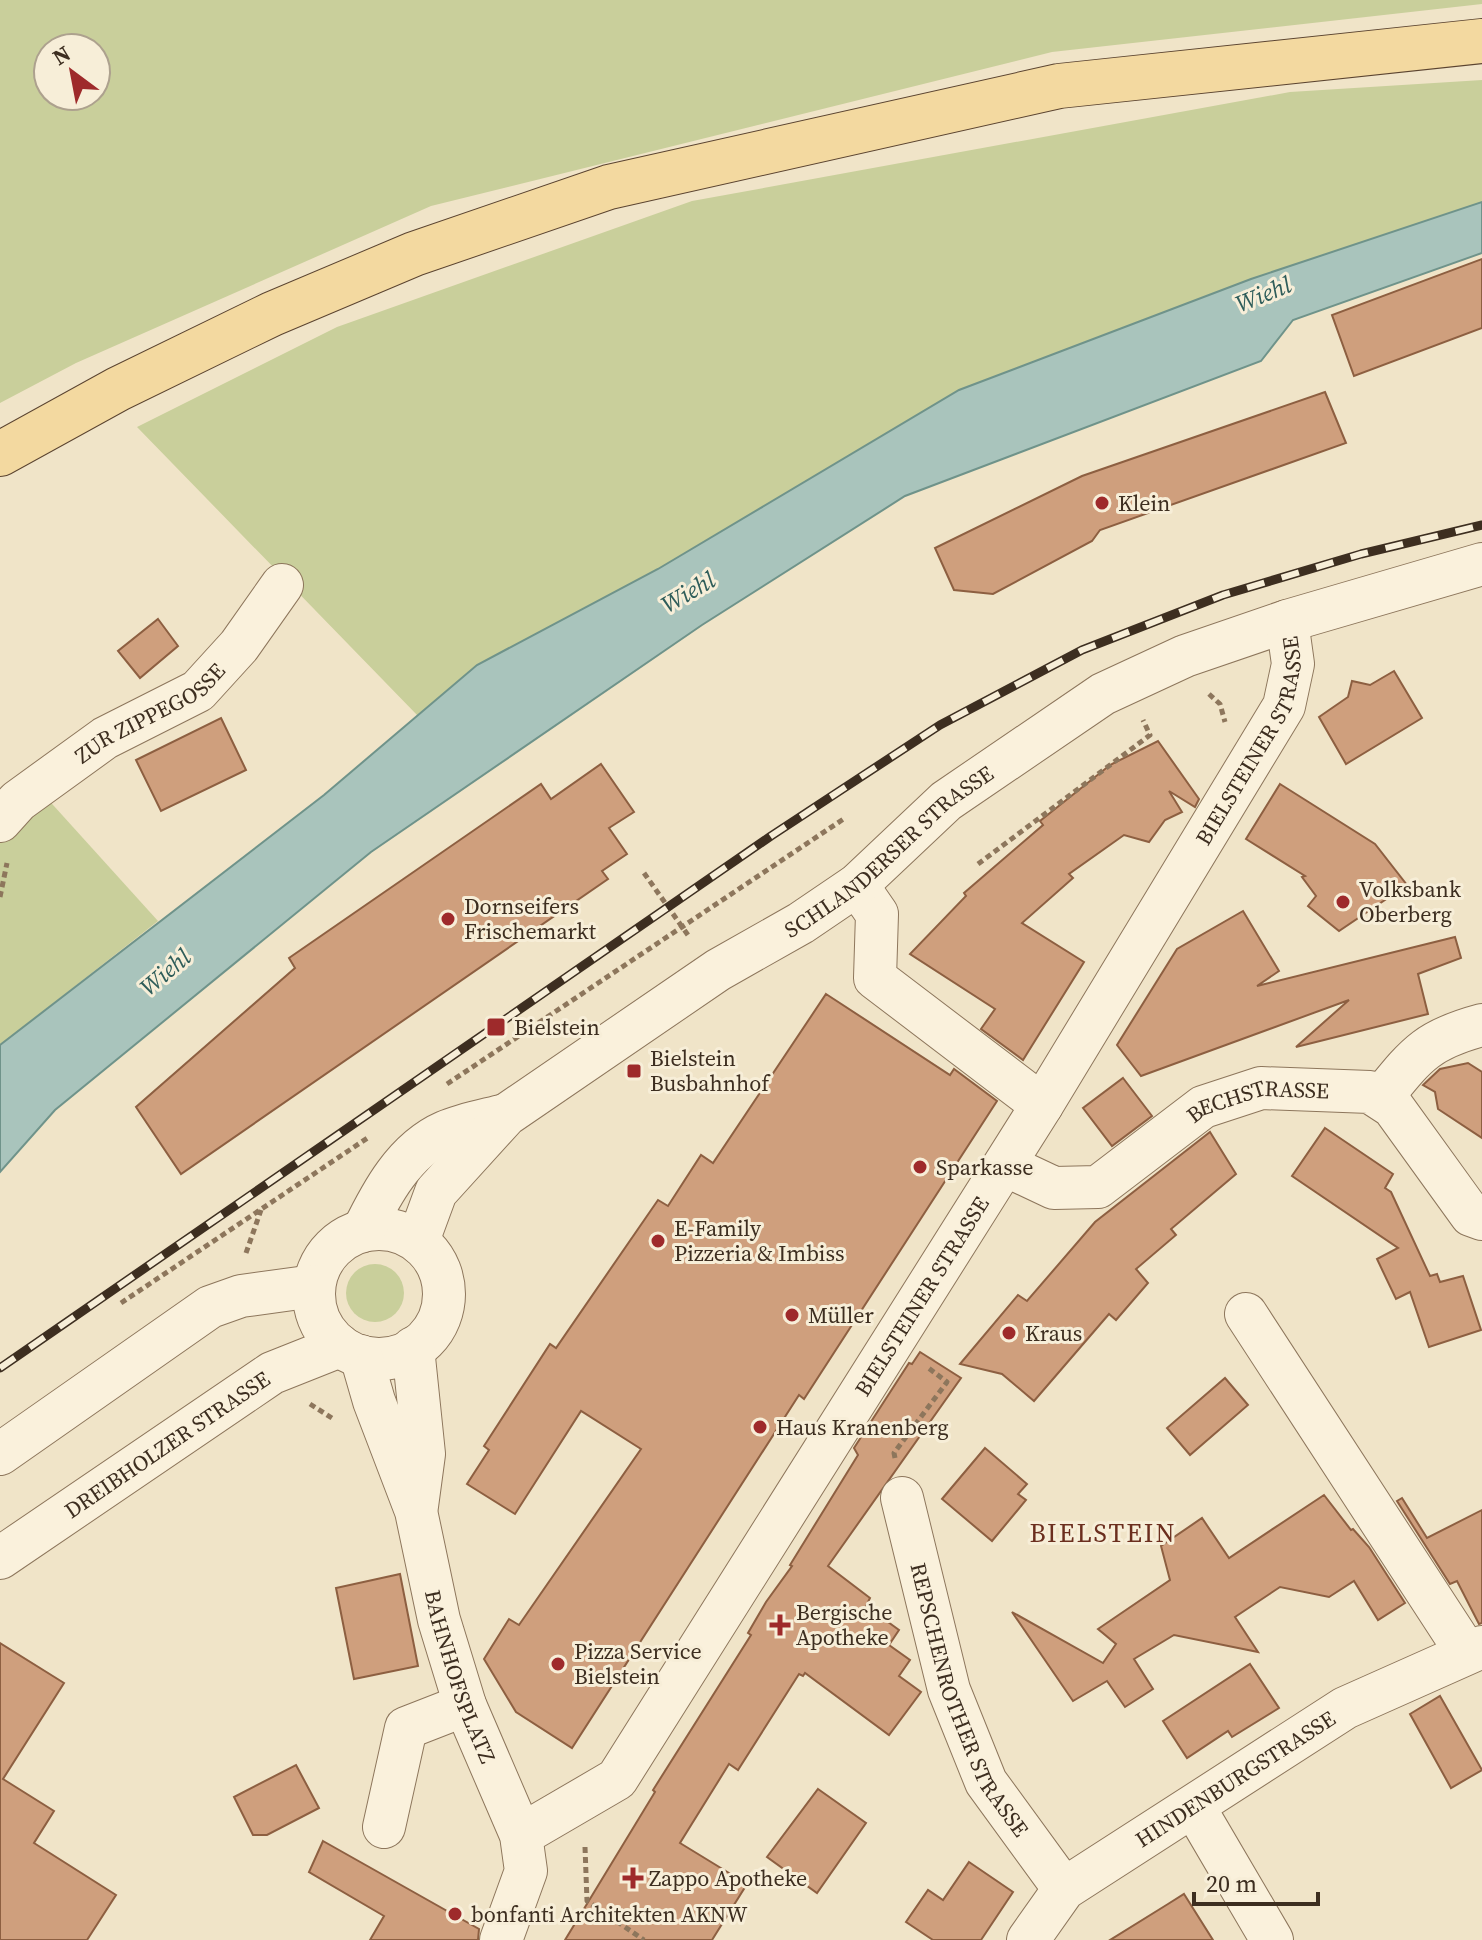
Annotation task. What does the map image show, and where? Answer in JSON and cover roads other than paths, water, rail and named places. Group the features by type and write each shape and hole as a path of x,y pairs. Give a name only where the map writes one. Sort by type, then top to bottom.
{"main road":[{"path":"0,454 118,389 272,314 414,254 609,187 1059,86 1482,41"}],"street":[{"name":"BIELSTEINER STRASSE","path":"521,1835 617,1779 1005,1165 1284,706 1293,664 1287,621 1482,564"},
{"name":"ZUR ZIPPEGOSSE","path":"0,821 18,801 105,738 198,691 239,646 282,585"},
{"name":"SCHLANDERSER STRASSE","path":"418,1241 436,1192 506,1115 718,970 801,923 857,885 946,801 1103,694 1185,656 1287,621"},
{"path":"857,885 877,914 875,978 1042,1105"},
{"path":"1482,1025 1446,1035 1417,1054 1381,1098 1393,1107 1471,1215 1482,1219"},
{"name":"BECHSTRASSE","path":"1005,1165 1054,1188 1098,1187 1203,1107 1261,1088 1370,1092 1381,1098"},
{"name":"SCHLANDERSER STRASSE","path":"363,1231 384,1186 419,1150 444,1133 506,1115"},
{"path":"386,1229 418,1241 438,1268 443,1301 431,1332 413,1348 388,1358 350,1351 319,1319 314,1286 326,1255 339,1243 363,1231 386,1229"},
{"path":"0,1454 210,1307 241,1296 314,1286"},
{"name":"HINDENBURGSTRASSE","path":"1028,1940 1064,1889 1345,1708 1474,1650 1246,1314"},
{"name":"BAHNHOFSPLATZ","path":"413,1348 424,1454 416,1511"},
{"name":"BAHNHOFSPLATZ","path":"350,1351 374,1401 416,1511 439,1620 465,1705 521,1835"},
{"name":"DREIBHOLZER STRASSE","path":"0,1558 272,1373 350,1351"},
{"name":"REPSCHENROTHER STRASSE","path":"902,1498 949,1690 986,1782 1064,1889"},
{"path":"384,1827 406,1728 465,1705"},
{"path":"1194,1807 1272,1940"},
{"path":"501,1940 526,1871 521,1835"}],"water":[{"name":"Wiehl","path":"1482,202 1482,253 1293,320 1261,361 905,496 702,625 371,852 55,1110 0,1172 0,1045 324,795 477,665 658,569 959,390 1251,279"}],"railway":[{"path":"0,1368 771,836 940,725 1082,650 1223,595 1361,554 1482,525"}],"place":[{"name":"Klein","path":"1102,503"},
{"name":"Volksbank Oberberg","path":"1343,902"},
{"name":"Dornseifers Frischemarkt","path":"448,919"},
{"name":"Bielstein","path":"496,1027"},
{"name":"Bielstein Busbahnhof","path":"634,1071"},
{"name":"Sparkasse","path":"920,1167"},
{"name":"E-Family Pizzeria & Imbiss","path":"658,1241"},
{"name":"Müller","path":"792,1315"},
{"name":"Kraus","path":"1009,1333"},
{"name":"Haus Kranenberg","path":"760,1427"},
{"name":"Bergische Apotheke","path":"780,1625"},
{"name":"Pizza Service Bielstein","path":"558,1664"},
{"name":"Zappo Apotheke","path":"633,1878"},
{"name":"bonfanti Architekten AKNW","path":"455,1914"}],"district":[{"name":"BIELSTEIN","path":"1103,1533"}]}
